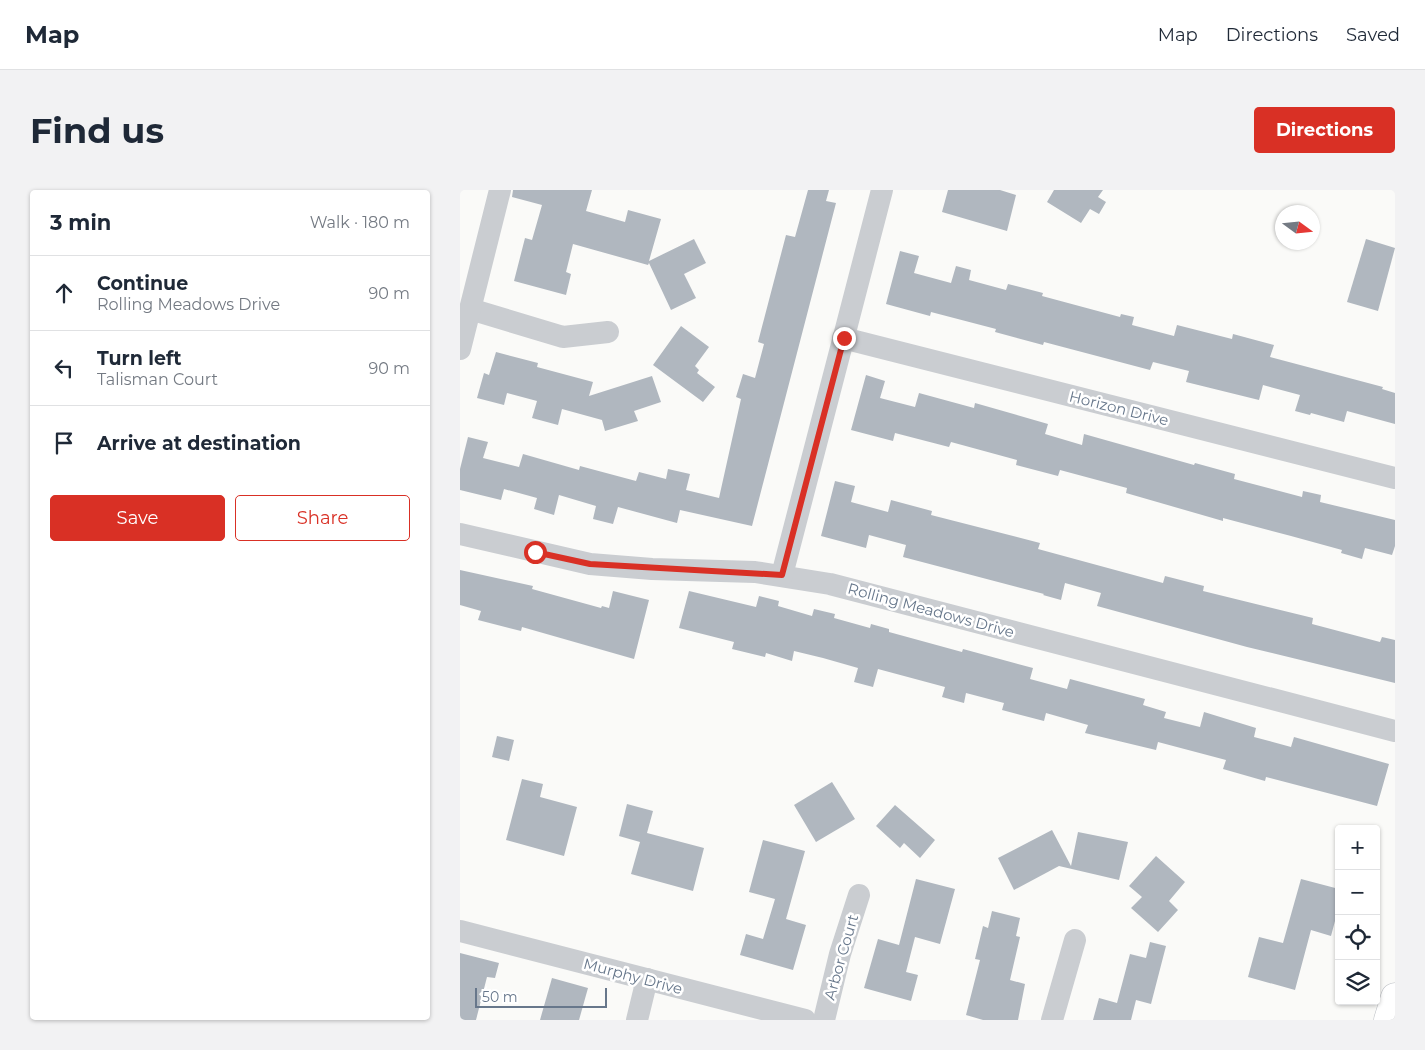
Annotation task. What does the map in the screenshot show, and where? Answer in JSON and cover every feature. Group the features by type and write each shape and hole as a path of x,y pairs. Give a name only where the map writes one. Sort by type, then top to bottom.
{"main road":[{"path":"1388,1020 1395,997"}],"street":[{"path":"460,349 500,190"},
{"path":"782,575 882,190"},
{"path":"470,309 564,337 608,332"},
{"name":"Horizon Drive","path":"844,338 1395,478"},
{"name":"Rolling Meadows Drive","path":"460,534 590,564 782,575 830,584 1395,731"},
{"name":"Arbor Court","path":"824,1020 840,954 859,895"},
{"name":"Murphy Drive","path":"460,931 805,1020"},
{"path":"1052,1020 1075,940"},
{"path":"637,1020 647,980"}],"building":[{"path":"513,190 592,190 586,211 625,222 628,210 661,219 649,261 694,239 706,263 684,274 696,298 671,310 649,263 648,265 573,244 566,272 571,274 566,295 514,281 525,238 532,240 542,205 512,197"},
{"path":"808,190 829,190 826,201 836,203 752,526 680,510 677,523 618,507 613,524 593,519 596,506 559,495 554,515 534,509 537,498 504,489 501,500 460,490 460,469 468,437 488,442 483,458 519,467 523,454 579,470 580,466 636,481 639,472 666,479 668,469 690,474 686,490 719,498 741,399 736,397 743,374 755,378 764,344 758,342 786,235 795,237"},
{"path":"948,190 1000,190 1016,195 1007,231 942,212"},
{"path":"1054,190 1103,190 1098,197 1106,202 1099,214 1090,209 1081,223 1047,202"},
{"path":"1366,239 1395,248 1378,311 1347,302"},
{"path":"900,251 919,256 914,273 951,283 956,266 971,270 969,280 1006,290 1008,284 1043,293 1042,296 1120,317 1121,314 1134,317 1132,325 1174,336 1177,325 1232,339 1233,334 1274,345 1270,357 1383,387 1382,389 1395,393 1395,424 1347,411 1344,422 1311,413 1310,415 1295,411 1300,395 1263,385 1259,400 1186,382 1189,371 1153,362 1150,370 1044,342 1043,345 995,332 996,329 931,312 930,316 886,304"},
{"path":"681,326 709,347 695,366 699,370 697,373 715,387 703,402 653,365"},
{"path":"496,352 538,363 537,367 593,382 589,396 652,376 661,402 634,411 638,421 605,431 602,420 562,409 558,425 532,418 537,401 507,393 504,405 477,398 484,373 489,375"},
{"path":"866,375 885,381 880,398 915,407 919,393 974,408 975,403 1048,424 1045,434 1082,445 1084,434 1194,465 1195,463 1235,474 1234,479 1302,497 1303,491 1321,495 1320,502 1395,520 1395,546 1392,555 1365,548 1362,559 1341,553 1342,550 1223,518 1223,521 1126,493 1127,488 1060,470 1058,476 1016,465 1017,460 951,442 949,447 895,433 893,441 851,430"},
{"path":"835,481 855,486 851,502 888,512 891,500 932,511 931,515 1040,543 1038,549 1163,583 1165,576 1204,586 1203,591 1313,618 1312,624 1380,642 1382,637 1395,640 1395,683 1247,647 1097,606 1101,593 1065,583 1061,600 903,557 906,545 869,535 866,548 821,536"},
{"path":"460,570 533,586 532,589 601,608 602,606 609,608 613,591 649,600 634,659 522,627 521,631 478,620 481,611 460,605"},
{"path":"689,591 756,607 759,596 779,601 778,606 812,616 814,609 835,614 834,618 870,628 871,624 889,629 889,632 962,652 963,649 1033,668 1030,679 1067,689 1070,679 1145,699 1143,705 1166,712 1164,718 1200,727 1204,712 1256,728 1254,737 1291,747 1294,737 1389,764 1377,806 1266,777 1265,781 1223,769 1226,760 1158,742 1156,750 1085,733 1088,725 1046,713 1044,721 1002,710 1004,703 966,693 964,703 942,697 945,687 878,669 873,687 854,682 858,668 794,651 792,661 766,653 765,657 732,649 734,642 679,628"},
{"path":"497,736 514,740 509,761 492,757"},
{"path":"522,779 543,784 540,797 577,807 564,856 506,840"},
{"path":"832,782 855,819 816,842 794,805"},
{"path":"627,804 653,811 647,833 704,848 693,891 631,874 640,842 619,836"},
{"path":"895,805 935,840 920,858 904,843 900,848 876,826"},
{"path":"1052,830 1071,866 1078,832 1128,842 1119,880 1059,866 1014,890 998,858"},
{"path":"763,840 805,851 786,919 806,925 793,970 740,955 746,934 763,939 775,899 749,892"},
{"path":"1156,856 1185,882 1169,901 1178,910 1158,932 1131,908 1142,897 1129,886"},
{"path":"916,879 955,889 940,944 915,937 906,972 918,975 911,1001 864,988 878,939 899,945"},
{"path":"1301,879 1335,888 1335,921 1331,936 1311,930 1295,990 1248,977 1259,937 1283,943"},
{"path":"992,911 1020,918 1016,936 1020,937 1010,980 1025,984 1018,1020 983,1020 966,1015 980,960 975,959 983,926 988,928"},
{"path":"1150,942 1166,946 1151,1004 1136,1000 1131,1020 1093,1020 1099,998 1117,1003 1130,954 1146,958"},
{"path":"460,953 499,963 495,978 487,977 476,1020 460,1020"},
{"path":"552,978 588,988 579,1020 540,1020"}],"route":[{"path":"535,552 590,564 782,575 844,338"}]}
